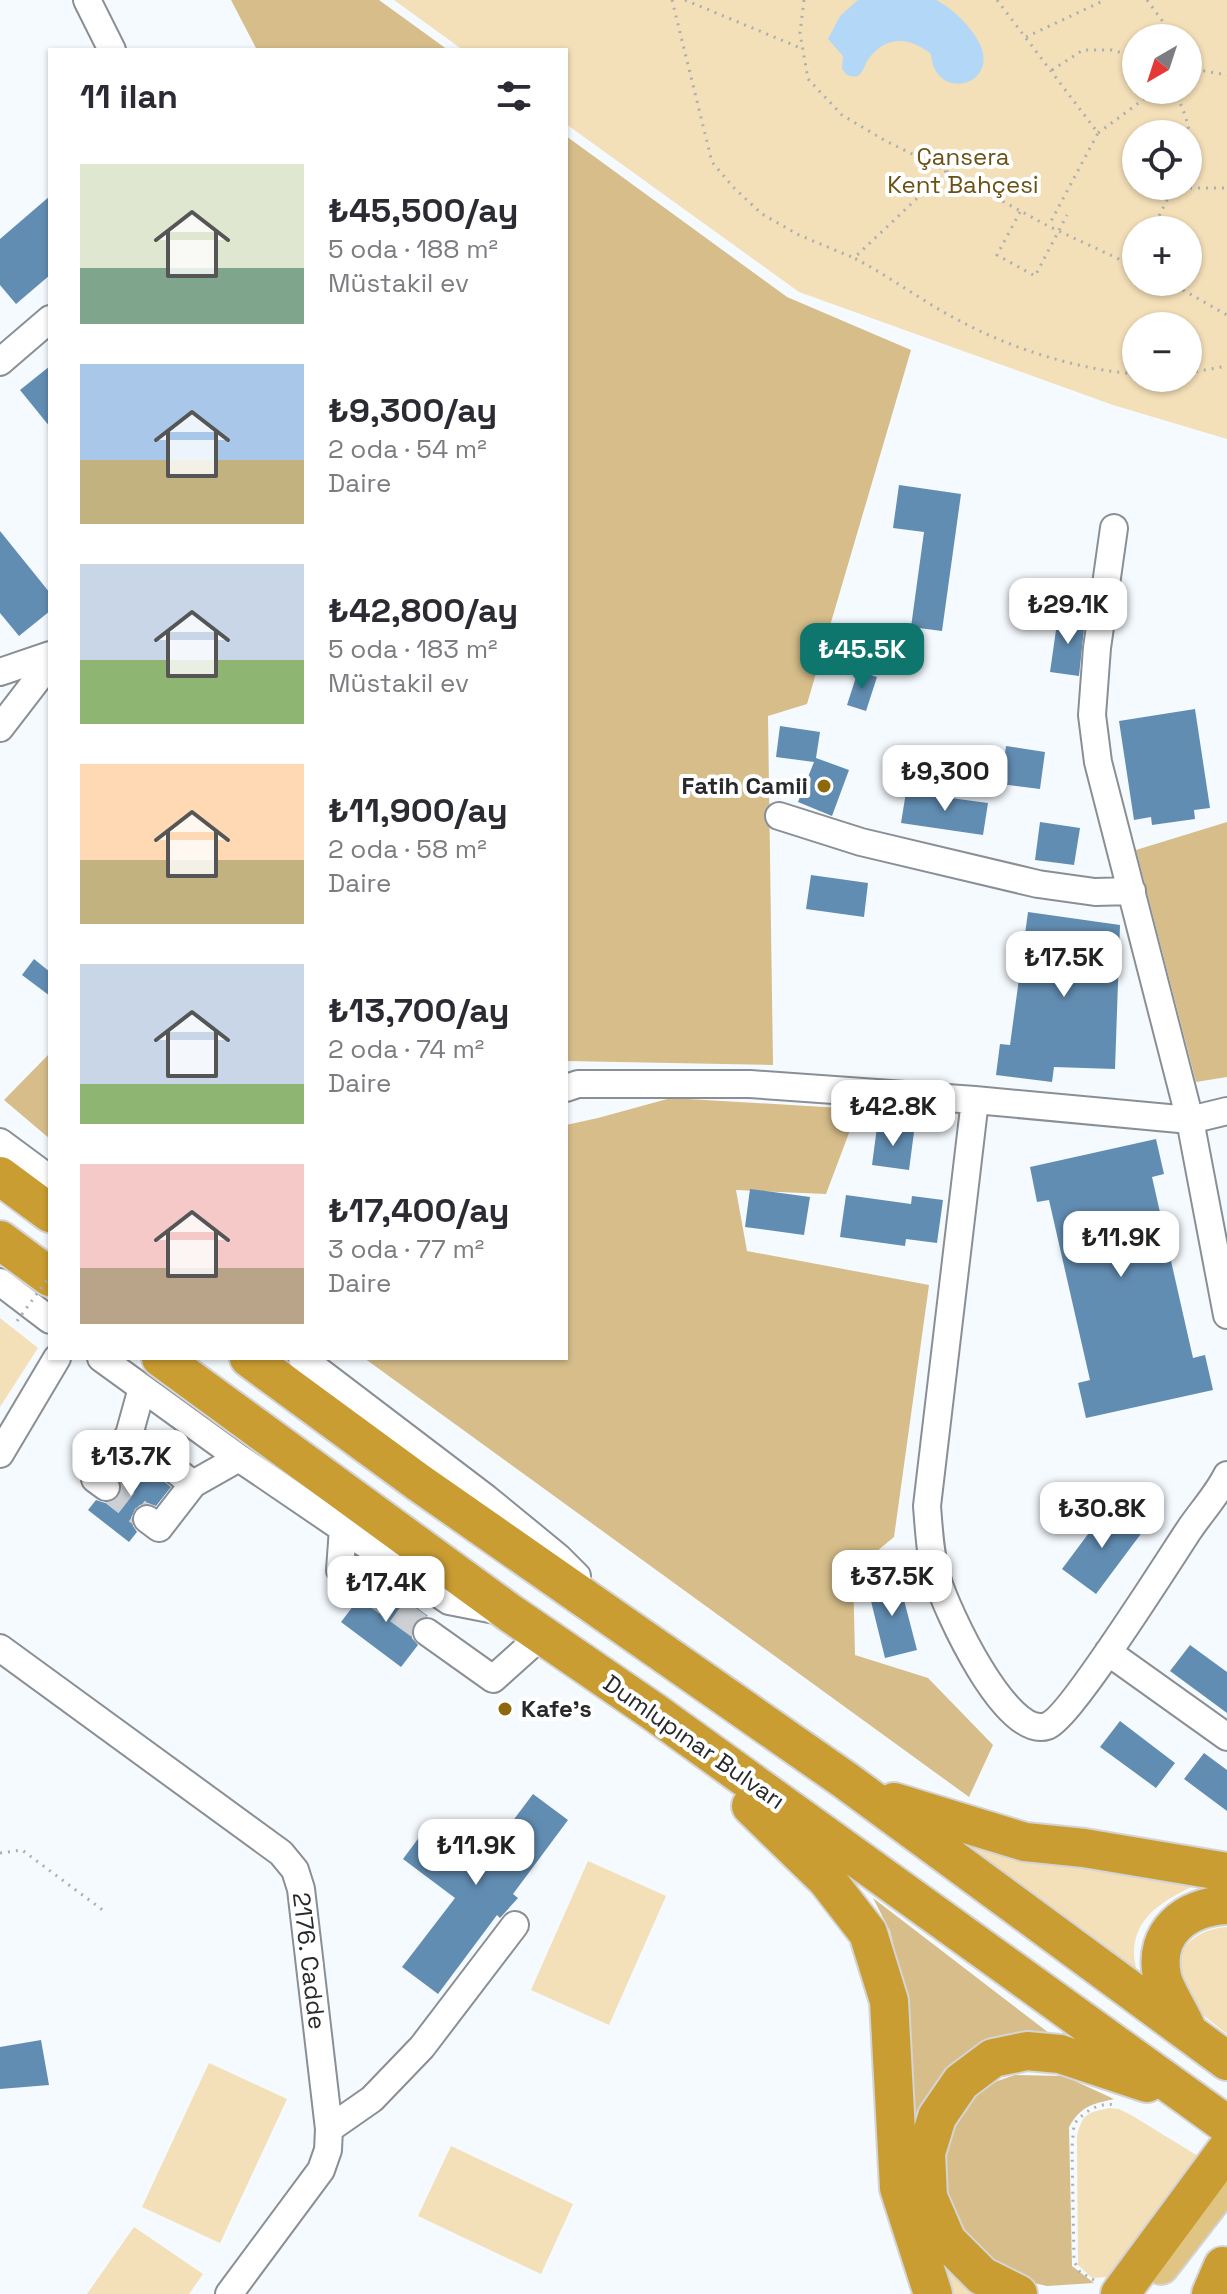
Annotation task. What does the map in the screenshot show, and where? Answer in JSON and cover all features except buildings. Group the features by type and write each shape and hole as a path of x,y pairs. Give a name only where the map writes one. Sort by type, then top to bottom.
{"highway":[{"path":"0,1176 48,1212"},
{"path":"0,1240 48,1275"},
{"path":"252,1360 418,1482 860,1791 1227,2061"},
{"name":"Dumlupınar Bulvarı","path":"152,1373 654,1712 1187,2097 1226,2132"},
{"path":"654,1712 827,1880 868,1933 889,2001 899,2188 933,2294"},
{"path":"860,1791 1025,1842 1084,1848 1227,1872"},
{"path":"1189,2033 1162,1980 1160,1957 1167,1936 1180,1919 1190,1913 1227,1905"},
{"path":"1018,2294 982,2276 947,2241 928,2197 926,2153 937,2117 961,2082 993,2058 1027,2051 1060,2054 1187,2097"},
{"path":"1119,2285 1226,2132"}],"main road":[{"path":"1119,2285 1227,2182"}],"street":[{"path":"87,0 111,48"},
{"path":"0,362 48,321"},
{"path":"1114,528 1097,648 1092,715 1098,762 1190,1120 1227,1315"},
{"path":"0,672 48,656"},
{"path":"0,728 48,666"},
{"path":"779,816 861,842 1038,884 1095,892 1132,891"},
{"path":"568,1087 578,1084 750,1084 975,1100 1190,1120 1227,1111"},
{"path":"975,1100 927,1506 929,1541 936,1576 949,1610 983,1673 1010,1711 1034,1726 1047,1726 1062,1714 1108,1652 1227,1475"},
{"path":"0,1142 48,1178"},
{"path":"0,1282 48,1318"},
{"path":"0,1454 56,1360"},
{"path":"108,1360 152,1373 239,1458 449,1601 510,1613"},
{"path":"305,1360 534,1537 639,1637"},
{"path":"106,1487 95,1479 129,1435 152,1373"},
{"path":"129,1435 193,1484"},
{"path":"147,1519 159,1528 193,1484 239,1458"},
{"path":"343,1528 340,1570 366,1588"},
{"path":"427,1632 493,1679 542,1635"},
{"name":"2176. Cadde","path":"0,1648 281,1853 295,1870 301,1889 329,2129 328,2150 321,2170 229,2294"},
{"path":"1108,1652 1227,1737"},
{"path":"329,2129 372,2099 422,2047 515,1925"}],"path":[{"path":"672,0 712,162 762,214 799,235 880,271 956,320 988,336 1078,364 1122,372"},
{"path":"685,0 803,49"},
{"path":"997,0 1098,133"},
{"path":"1026,37 1105,0"},
{"path":"1147,0 1165,24"},
{"path":"804,1 800,33 808,79 842,115 1058,232 1122,260"},
{"path":"1052,70 1083,50 1122,53"},
{"path":"1202,71 1227,75"},
{"path":"1048,226 1098,133 1137,104"},
{"path":"854,258 946,171"},
{"path":"1202,188 1227,188"},
{"path":"1020,212 997,255 1035,276 1067,215"},
{"path":"1194,296 1227,315"},
{"path":"1202,370 1227,366"},
{"path":"17,1321 48,1279"},
{"path":"0,1853 22,1850 104,1911"},
{"path":"1119,2285 1080,2272 1074,2261 1072,2148 1074,2124 1094,2107 1120,2105"}],"green space":[{"name":"Çansera Kent Bahçesi","path":"394,0 1227,0 1227,439 1113,405 799,292 568,125 568,48 460,48"},
{"path":"0,1318 38,1348 0,1407"},
{"path":"952,1843 1136,1877 1201,1882 1158,1907 1142,1925 1134,1949 1140,1986"},
{"path":"588,1861 666,1896 609,2025 531,1990"},
{"path":"1227,1927 1227,2034 1189,2001 1178,1974 1182,1951 1189,1942 1199,1935"},
{"path":"209,2063 287,2099 220,2243 142,2207"},
{"path":"1109,2108 1131,2115 1198,2156 1107,2277 1092,2278 1078,2265 1077,2136 1087,2115"},
{"path":"451,2146 573,2204 541,2274 418,2216"},
{"path":"134,2227 203,2274 189,2294 87,2294"},
{"path":"944,2265 982,2294 954,2294"}],"shaded area":[{"path":"231,0 379,0 445,48 256,48"},
{"path":"568,137 787,297 911,350 807,704 768,716 773,1065 568,1061"},
{"path":"1227,822 1227,1077 1196,1082 1136,850"},
{"path":"48,1055 48,1137 4,1100"},
{"path":"671,1098 858,1109 826,1194 736,1190 747,1251 929,1285 894,1537 853,1571 855,1655 928,1678 993,1745 969,1797 367,1360 568,1360 568,1125"},
{"path":"873,1898 1049,2033 1016,2038 912,2142 899,1968 890,1931"},
{"path":"1015,2075 1064,2076 1114,2099 1088,2107 1078,2114 1069,2127 1072,2266 1094,2283 1047,2286 1011,2278 958,2225 945,2201 942,2143 980,2087"}],"water":[{"path":"858,0 936,0 941,3 963,20 981,48 983,63 978,75 968,82 957,84 945,80 935,70 931,54 915,44 899,41 883,45 869,58 859,75 847,75 842,69 843,56 828,39 840,16"}],"tunnel":[{"path":"106,1487 147,1519"},
{"path":"366,1588 427,1632"}],"place":[{"name":"Fatih Camii","path":"824,786"},
{"name":"Kafe's","path":"505,1709"}]}
